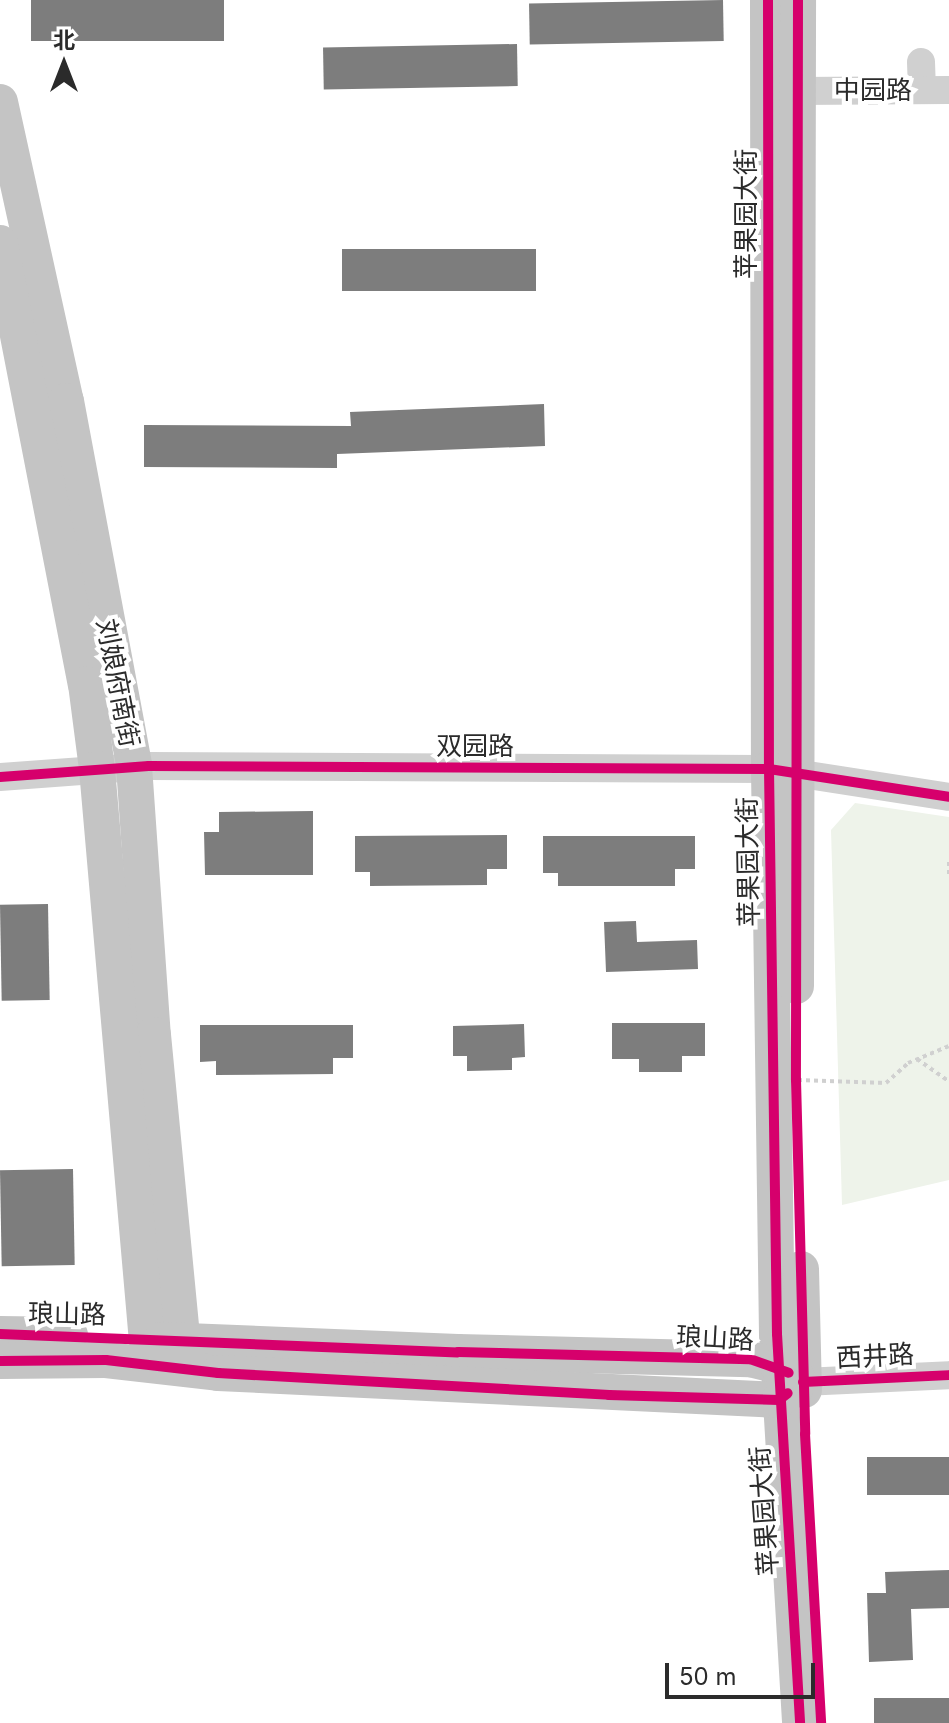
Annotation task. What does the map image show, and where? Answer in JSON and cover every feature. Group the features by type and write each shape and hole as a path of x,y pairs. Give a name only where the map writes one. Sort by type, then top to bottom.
{"main road":[{"name":"苹果园大街","path":"768,0 782,771 787,1383 800,1723"},
{"name":"苹果园大街","path":"798,0 782,771 796,1080 787,1383 821,1723"},
{"name":"刘娘府南街","path":"0,102 66,401 134,766 153,1035 166,1353"},
{"name":"刘娘府南街","path":"0,243 83,669 166,1353"},
{"name":"琅山路","path":"0,1334 166,1353"},
{"name":"琅山路","path":"0,1361 166,1353 750,1359 787,1383"}],"street":[{"path":"921,62 935,90"},
{"name":"中园路","path":"797,91 935,90"},
{"name":"双园路","path":"0,777 134,766 782,771 949,797"},
{"name":"西井路","path":"787,1383 949,1375"}],"path":[{"path":"949,862 949,874"},
{"path":"796,1080 886,1083 917,1059 949,1046"},
{"path":"917,1059 949,1081"}],"shaded area":[{"path":"855,803 949,817 949,1180 842,1205 831,830"}],"building":[{"path":"31,0 224,0 224,41 31,41"},
{"path":"723,0 724,41 530,44 529,3"},
{"path":"517,44 518,86 324,89 323,47"},
{"path":"342,249 536,249 536,291 342,291"},
{"path":"544,404 545,446 337,454 337,468 144,467 144,425 351,426 350,412"},
{"path":"313,811 313,875 205,875 204,832 219,832 219,812"},
{"path":"507,835 507,869 487,869 487,885 370,886 370,872 355,872 355,836"},
{"path":"543,836 695,836 695,869 675,869 675,886 558,886 558,873 543,873"},
{"path":"48,904 50,1000 2,1001 0,905"},
{"path":"636,921 637,942 697,940 698,969 606,972 604,922"},
{"path":"612,1023 705,1023 705,1056 682,1056 682,1072 639,1072 639,1059 612,1059"},
{"path":"524,1024 525,1057 512,1058 512,1070 467,1071 467,1056 453,1056 453,1026"},
{"path":"200,1025 353,1025 353,1058 333,1058 333,1074 216,1075 216,1061 200,1062"},
{"path":"73,1169 75,1265 2,1266 0,1170"},
{"path":"867,1457 949,1457 949,1495 867,1495"},
{"path":"949,1570 949,1608 911,1609 913,1660 869,1662 867,1593 886,1593 885,1572"},
{"path":"874,1698 949,1698 949,1723 874,1723"}],"cycle path":[{"path":"768,0 769,769 777,1334 800,1723"},
{"path":"798,0 796,1080 805,1434 821,1723"},
{"path":"0,777 149,766 769,769 949,797"},
{"path":"0,1334 458,1352 750,1359 789,1373"},
{"path":"0,1361 106,1360 218,1373 609,1395 779,1400 788,1393"},
{"path":"803,1382 949,1375"}]}
